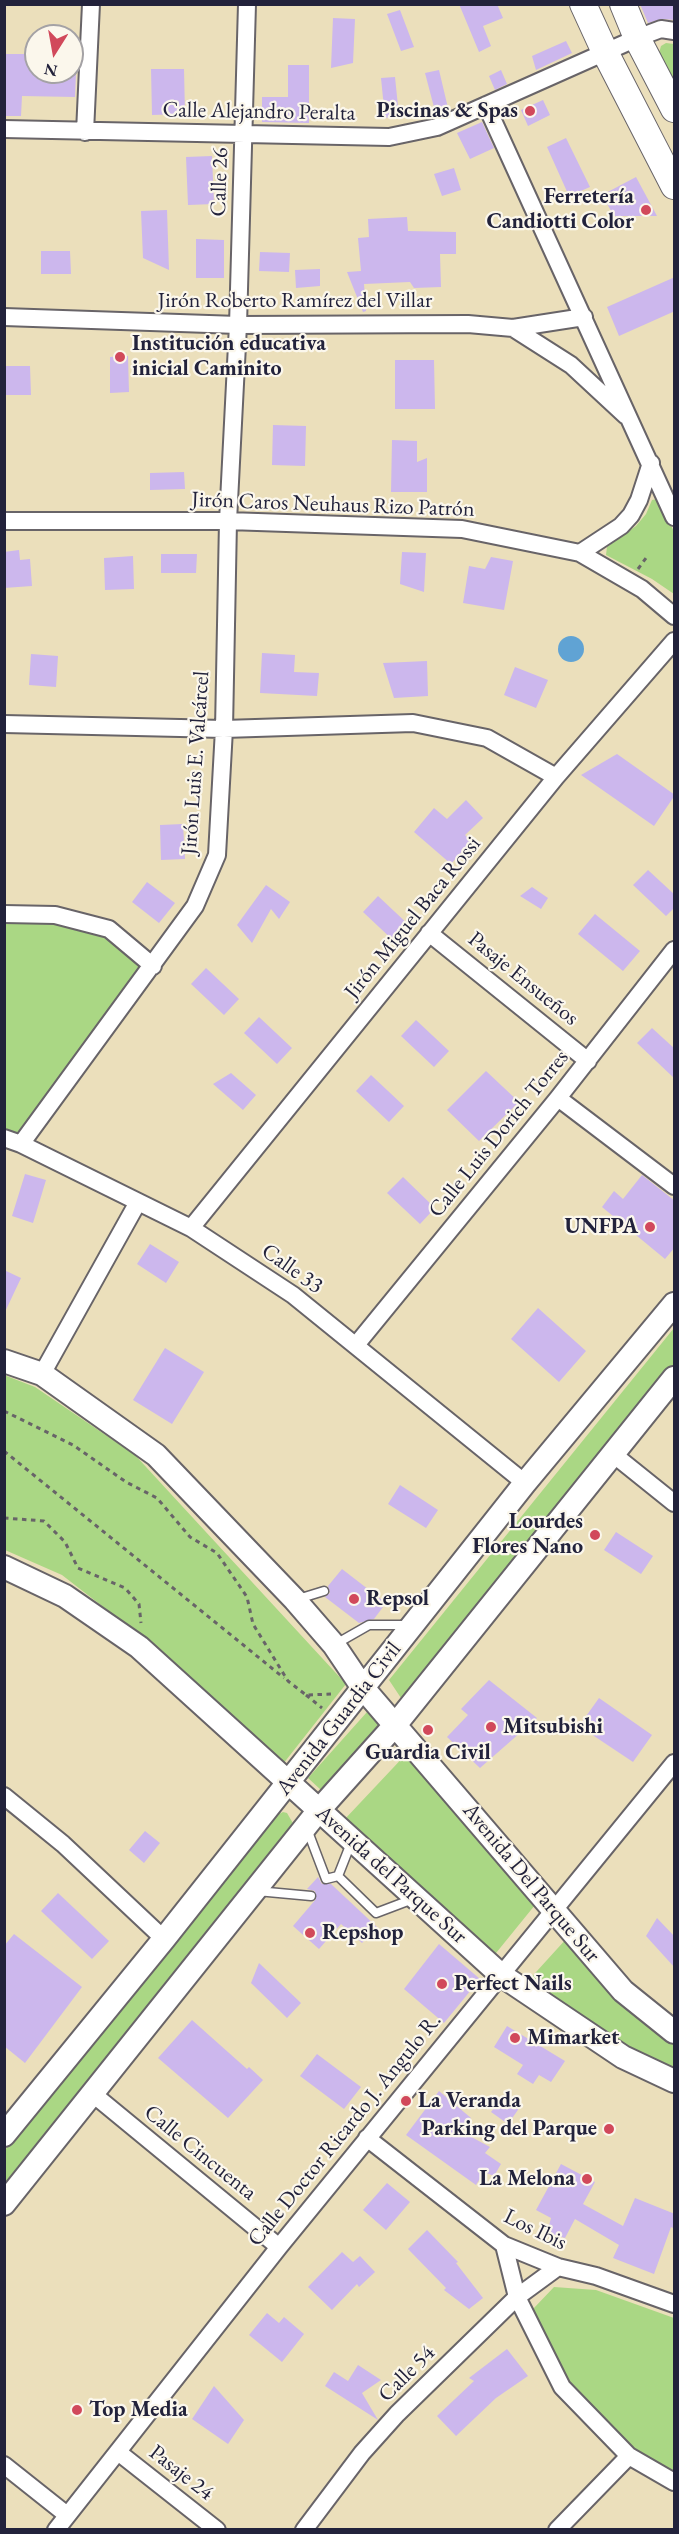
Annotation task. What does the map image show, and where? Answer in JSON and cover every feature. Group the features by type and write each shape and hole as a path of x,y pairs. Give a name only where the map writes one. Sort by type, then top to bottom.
{"main road":[{"path":"583,4 605,52 675,186"},
{"path":"623,4 637,38 675,109"},
{"name":"Avenida Guardia Civil","path":"5,2134 164,1939 525,1483 675,1304"},
{"path":"4,1360 42,1374 156,1455 295,1600 334,1646 363,1688 396,1724"},
{"name":"Avenida Guardia Civil","path":"4,2204 312,1818 396,1724 675,1378"},
{"name":"Avenida del Parque Sur","path":"4,1567 65,1596 139,1647 289,1782 312,1818 352,1840 501,1975 623,2057 675,2081"},
{"name":"Avenida Del Parque Sur","path":"396,1724 623,1991 675,2032"}],"street":[{"path":"84,132 91,4"},
{"name":"Calle 26","path":"238,325 247,4"},
{"name":"Calle Alejandro Peralta","path":"4,129 389,137 437,127 637,38 661,29 675,31"},
{"path":"486,105 675,517"},
{"name":"Jirón Roberto Ramírez del Villar","path":"4,317 238,325 468,324 513,328 584,317"},
{"name":"Jirón Luis E. Valcárcel","path":"21,1144 195,906 217,855 224,729 228,521 238,325"},
{"path":"513,328 571,365 633,423"},
{"path":"580,553 621,526 631,515 639,500 651,463"},
{"name":"Jirón Caros Neuhaus Rizo Patrón","path":"4,521 228,521 462,529 580,553 642,589 675,616"},
{"name":"Jirón Miguel Baca Rossi","path":"191,1228 556,777 675,641"},
{"path":"4,724 224,729 413,723 487,738 556,777"},
{"path":"4,914 55,915 109,929 153,966"},
{"name":"Pasaje Ensueños","path":"429,933 588,1061"},
{"name":"Calle Luis Dorich Torres","path":"356,1345 588,1061 675,950"},
{"path":"558,1098 675,1186"},
{"name":"Calle 33","path":"4,1138 21,1144 191,1228 293,1295 525,1483"},
{"path":"42,1374 138,1202"},
{"path":"613,1454 675,1503"},
{"name":"Calle Doctor Ricardo J. Angulo R.","path":"56,2529 367,2138 675,1763"},
{"path":"4,1796 63,1844 164,1939"},
{"name":"Calle Cincuenta","path":"93,2094 279,2247"},
{"name":"Los Ibis","path":"367,2138 504,2245 558,2267 673,2298"},
{"path":"504,2245 517,2297 562,2387 629,2456 675,2482"},
{"name":"Calle 54","path":"304,2529 362,2453 397,2414 517,2297 558,2267"},
{"name":"Pasaje 24","path":"118,2452 217,2529"},
{"path":"557,2529 629,2456"},
{"path":"4,2465 67,2515"}],"lane":[{"path":"295,1600 324,1591"},
{"path":"334,1646 369,1625 413,1625"},
{"path":"312,1818 326,1879 338,1876"},
{"path":"338,1876 352,1840"},
{"path":"338,1876 376,1913 417,1898"},
{"path":"254,1891 311,1896"}],"path":[{"path":"638,570 646,558"},
{"path":"628,565 646,573"},
{"path":"4,1411 73,1445 126,1482 158,1498 190,1537 217,1553 247,1597 253,1624 288,1681"},
{"path":"4,1450 306,1695 328,1695 347,1689 363,1688"}],"green space":[{"path":"666,43 674,44 673,83 659,53 661,46"},
{"path":"657,499 661,502 674,532 674,594 652,579 606,555 607,547 636,526 646,514 652,500"},
{"path":"4,920 54,921 107,934 145,968 20,1138 5,1132"},
{"path":"674,1328 674,1364 401,1698 389,1680"},
{"path":"4,1375 35,1387 135,1455 346,1684 283,1764 133,1630 62,1575 5,1550"},
{"path":"367,1712 380,1723 321,1790 308,1778"},
{"path":"408,1752 535,1905 492,1958 344,1820"},
{"path":"283,1812 287,1813 294,1825 5,2189 5,2150 271,1818"},
{"path":"567,1938 674,2037 674,2072 656,2066 527,1982"},
{"path":"554,2287 596,2290 674,2318 674,2476 624,2446 566,2379 534,2320 534,2308"}],"water":[{"path":"571,636 580,640 584,649 580,658 571,662 562,658 558,649 562,640"}],"building":[{"path":"459,4 497,4 503,18 483,26 491,46 479,52"},
{"path":"640,4 675,4 675,20 662,19 648,23"},
{"path":"400,10 414,47 401,51 387,14"},
{"path":"333,18 355,19 353,63 331,68"},
{"path":"566,41 572,53 536,70 532,56"},
{"path":"4,54 24,54 24,84 76,84 75,97 22,96 21,116 4,116"},
{"path":"288,65 309,65 309,123 262,122 262,97 288,97"},
{"path":"151,69 184,69 185,114 152,115"},
{"path":"439,70 448,108 435,111 425,73"},
{"path":"501,70 507,84 495,90 489,76"},
{"path":"395,77 399,116 385,118 381,78"},
{"path":"543,100 550,115 528,126 521,110"},
{"path":"482,122 494,148 470,159 457,133"},
{"path":"566,138 590,187 569,196 547,147"},
{"path":"212,156 214,204 188,205 186,157"},
{"path":"454,168 461,190 442,196 434,174"},
{"path":"636,177 657,216 614,216 602,195"},
{"path":"167,210 169,270 143,258 141,211"},
{"path":"407,217 408,231 456,232 456,254 440,254 441,287 414,288 410,282 364,284 366,311 363,312 347,272 361,271 358,238 369,237 368,219"},
{"path":"196,239 224,240 224,278 196,278"},
{"path":"41,251 70,251 71,274 41,274"},
{"path":"260,252 290,253 289,272 259,271"},
{"path":"320,269 320,286 296,288 295,270"},
{"path":"675,277 675,311 619,336 607,307"},
{"path":"128,356 129,392 110,393 110,357"},
{"path":"395,360 434,360 435,409 395,409"},
{"path":"4,366 30,366 31,395 4,395"},
{"path":"273,425 306,426 305,466 272,465"},
{"path":"392,440 417,441 417,462 427,458 427,492 391,492"},
{"path":"184,472 185,489 150,490 150,473"},
{"path":"19,550 20,560 30,559 32,586 4,588 4,552"},
{"path":"402,552 426,553 424,592 400,584"},
{"path":"161,554 197,554 196,573 161,573"},
{"path":"133,556 134,589 105,590 104,558"},
{"path":"491,557 513,561 504,610 463,603 469,566 485,569"},
{"path":"262,653 295,655 294,672 319,673 317,696 260,693"},
{"path":"31,654 58,656 56,687 29,685"},
{"path":"427,661 428,696 394,698 383,663"},
{"path":"515,667 548,680 536,708 504,695"},
{"path":"617,754 675,795 654,826 581,775"},
{"path":"466,800 483,818 465,835 471,841 451,864 414,832 434,808 447,819"},
{"path":"183,824 185,859 161,860 160,825"},
{"path":"648,870 675,895 675,907 666,916 633,885"},
{"path":"147,882 175,903 159,923 132,902"},
{"path":"266,885 290,902 279,919 271,909 252,943 237,925"},
{"path":"532,887 548,898 541,909 520,896"},
{"path":"378,896 411,927 396,943 363,912"},
{"path":"595,914 640,951 623,971 578,934"},
{"path":"206,968 239,999 224,1015 191,984"},
{"path":"259,1017 292,1048 277,1064 244,1033"},
{"path":"416,1020 449,1051 434,1067 401,1036"},
{"path":"652,1028 675,1049 675,1079 637,1043"},
{"path":"486,1071 519,1102 479,1141 447,1110"},
{"path":"231,1073 256,1095 243,1110 213,1084"},
{"path":"371,1075 404,1106 389,1122 356,1091"},
{"path":"25,1174 46,1180 33,1223 12,1216"},
{"name":"UNFPA","path":"642,1175 675,1201 675,1247 665,1259 602,1207 614,1191 623,1199"},
{"path":"403,1177 435,1208 420,1224 387,1193"},
{"path":"150,1244 179,1262 166,1283 137,1264"},
{"path":"4,1270 21,1278 4,1314"},
{"path":"538,1308 586,1351 559,1382 511,1339"},
{"path":"165,1348 204,1372 172,1424 133,1400"},
{"path":"400,1485 438,1510 426,1528 388,1504"},
{"path":"616,1532 653,1556 641,1574 604,1550"},
{"name":"Repsol","path":"342,1569 386,1603 374,1619 359,1623 325,1597 330,1593 328,1586"},
{"name":"Mitsubishi","path":"489,1680 537,1718 480,1768 447,1737 468,1715 461,1709"},
{"path":"599,1698 652,1735 633,1762 579,1726"},
{"path":"145,1831 160,1843 144,1863 129,1850"},
{"path":"318,1877 322,1884 331,1884 377,1927 362,1943 341,1924 319,1949 293,1926 316,1899 315,1891 307,1889"},
{"path":"58,1893 109,1941 92,1959 41,1911"},
{"path":"657,1918 675,1937 675,1968 646,1936"},
{"path":"14,1934 82,1987 25,2063 4,2046 4,1946"},
{"name":"Perfect Nails","path":"439,1944 480,1979 444,2023 404,1989"},
{"path":"259,1963 301,2003 287,2018 251,1983"},
{"path":"192,2020 247,2069 249,2067 263,2080 228,2118 158,2058"},
{"path":"507,2026 565,2061 551,2082 539,2075 533,2084 517,2074 523,2065 494,2047"},
{"path":"317,2054 361,2087 344,2109 300,2076"},
{"path":"439,2091 471,2118 462,2132 490,2147 485,2153 501,2164 494,2176 484,2172 476,2185 406,2135"},
{"path":"501,2099 520,2107 508,2124 491,2112"},
{"path":"561,2164 595,2182 583,2204 623,2226 635,2198 675,2214 675,2229 671,2227 654,2274 613,2258 619,2245 575,2219 565,2238 547,2233 551,2218 536,2210"},
{"path":"387,2183 410,2202 386,2230 363,2210"},
{"path":"427,2230 458,2262 456,2263 483,2298 469,2309 444,2290 446,2288 408,2249"},
{"path":"342,2252 353,2262 360,2256 375,2272 359,2287 357,2284 332,2310 308,2287"},
{"path":"267,2313 279,2323 284,2317 304,2334 282,2362 249,2335"},
{"path":"507,2349 528,2376 496,2398 456,2436 437,2416 474,2381 469,2378"},
{"path":"358,2365 381,2380 362,2393 378,2420 325,2386 334,2372 348,2381"},
{"path":"214,2386 244,2420 228,2444 192,2419"}],"place":[{"name":"Piscinas & Spas","path":"530,111"},
{"name":"Ferretería Candiotti Color","path":"646,210"},
{"name":"Institución educativa inicial Caminito","path":"120,357"},
{"name":"UNFPA","path":"650,1227"},
{"name":"Lourdes Flores Nano","path":"595,1535"},
{"name":"Repsol","path":"354,1599"},
{"name":"Mitsubishi","path":"491,1727"},
{"name":"Guardia Civil","path":"428,1730"},
{"name":"Repshop","path":"310,1933"},
{"name":"Perfect Nails","path":"442,1984"},
{"name":"Mimarket","path":"515,2038"},
{"name":"La Veranda","path":"406,2101"},
{"name":"Parking del Parque","path":"609,2129"},
{"name":"La Melona","path":"587,2179"},
{"name":"Top Media","path":"77,2410"}]}
